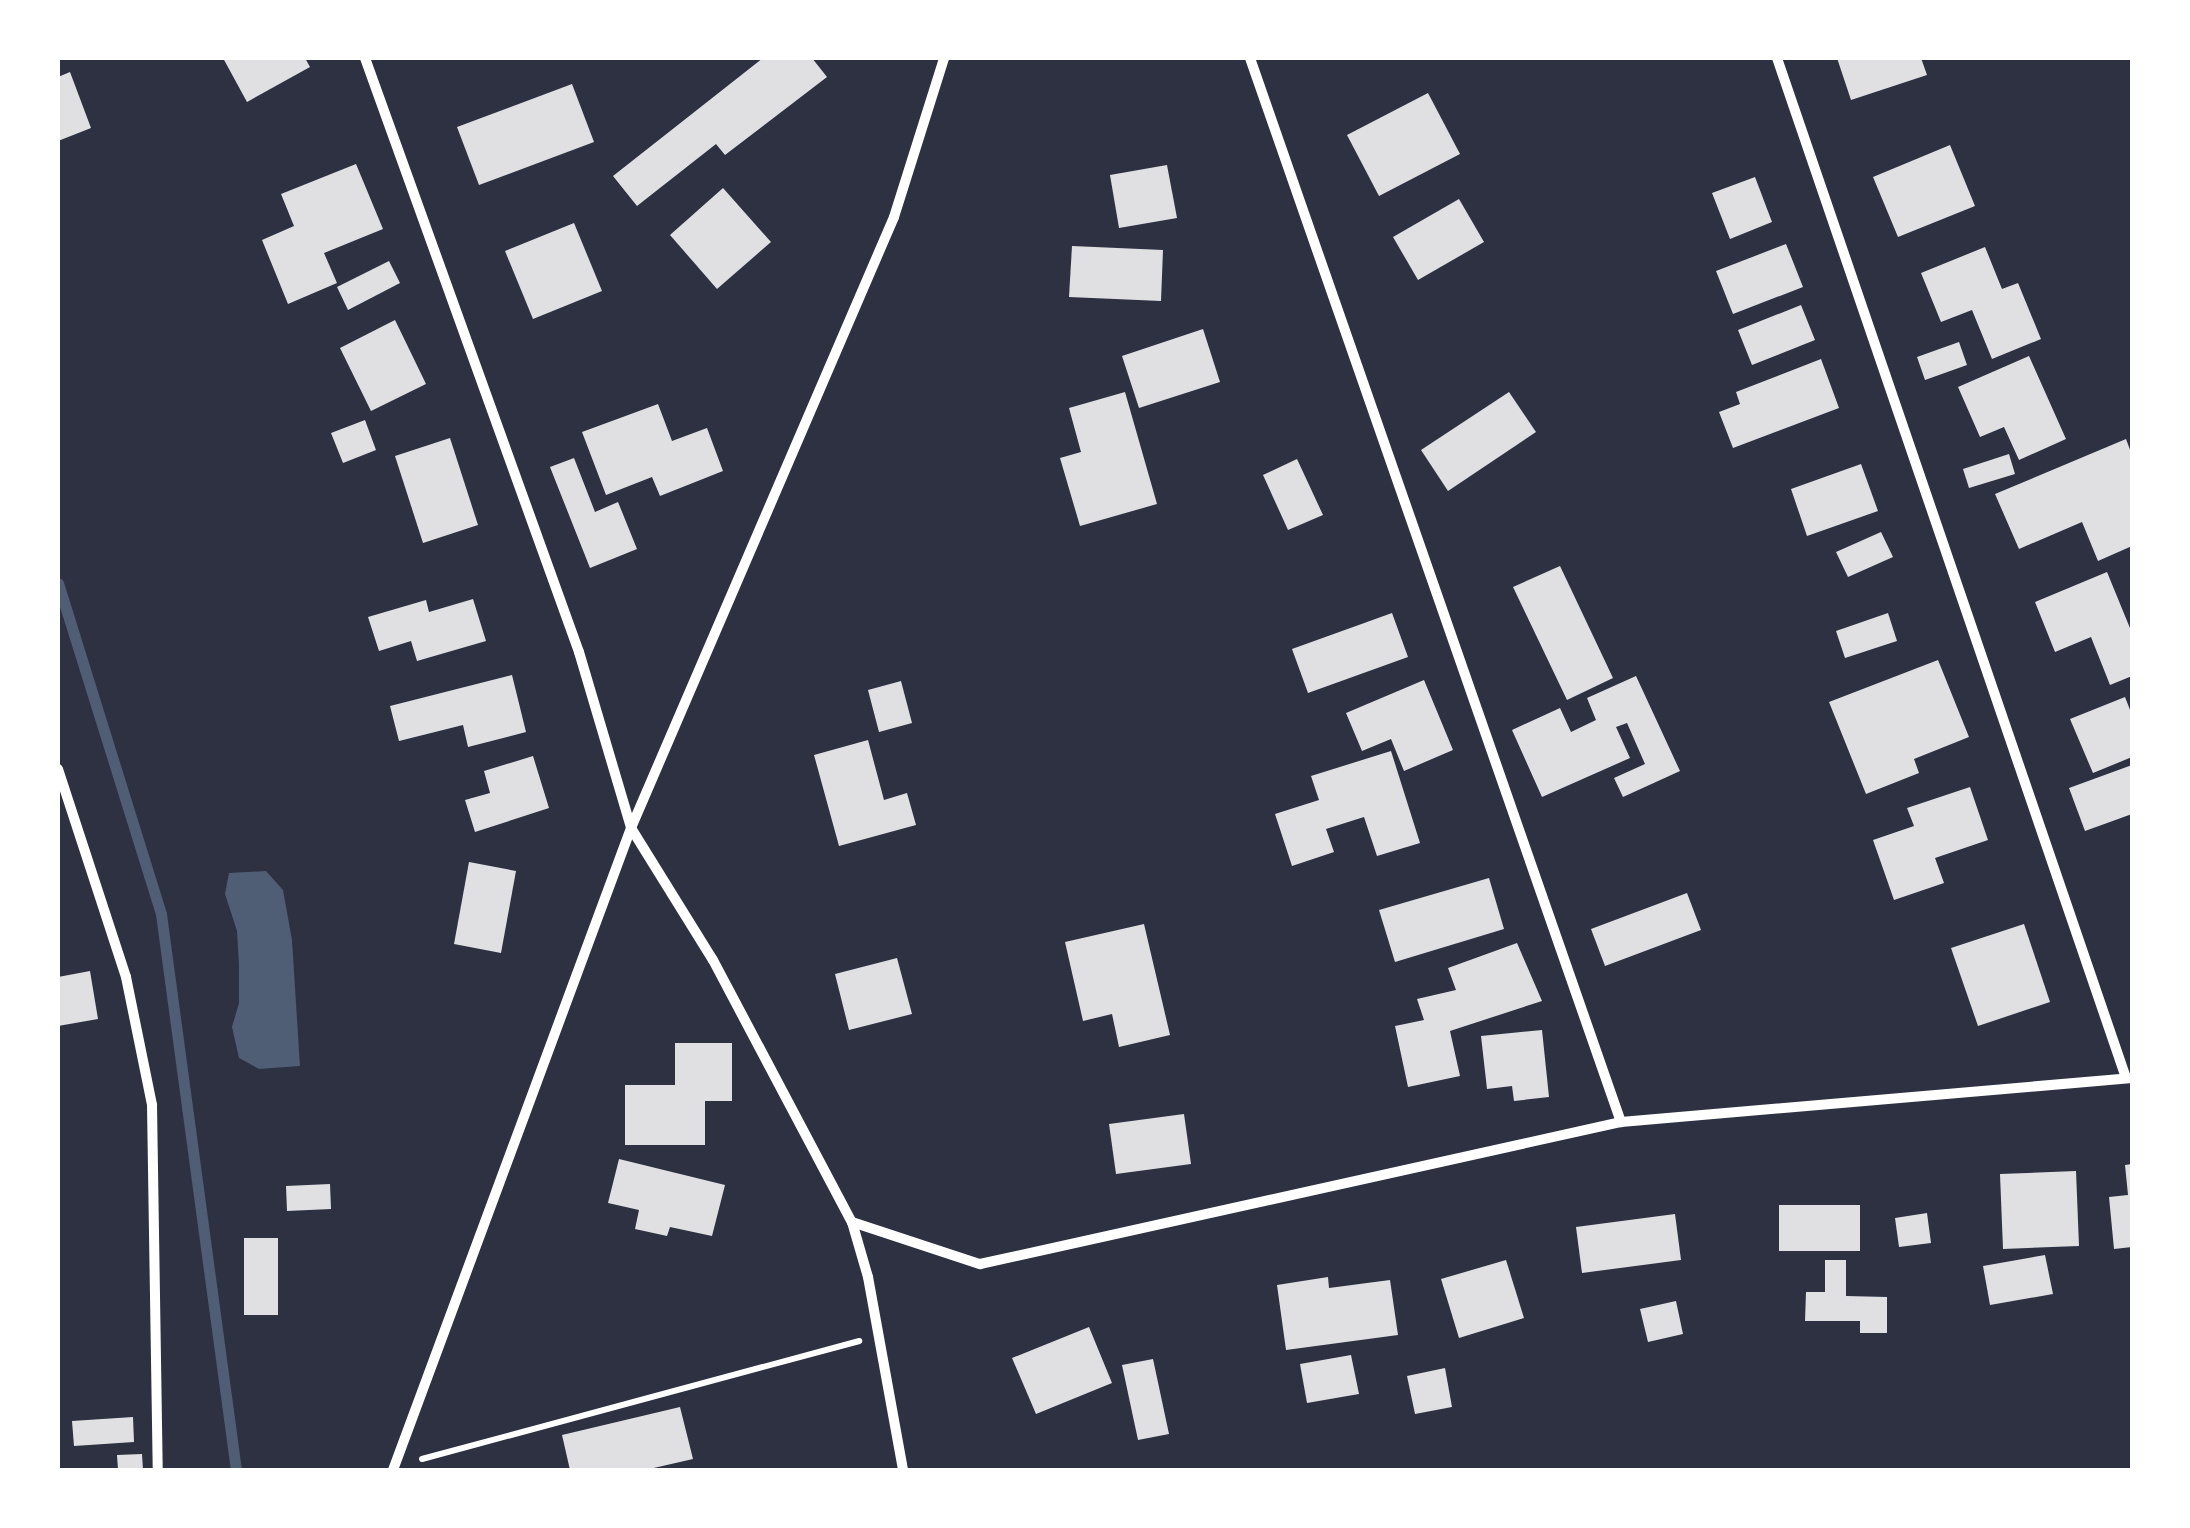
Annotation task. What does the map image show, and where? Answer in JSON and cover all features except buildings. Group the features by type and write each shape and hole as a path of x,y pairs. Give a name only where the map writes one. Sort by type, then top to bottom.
{"street":[{"path":"364,58 578,652 631,828 713,960 852,1222 879,1335 903,1470"},
{"path":"394,1469 631,828 894,217 944,58"},
{"path":"1250,58 1621,1122"},
{"path":"852,1222 980,1264 1621,1122 2129,1078 1777,58"},
{"path":"58,769 126,976 152,1105 158,1470"}],"path":[{"path":"394,1469 879,1335"}],"water":[{"path":"266,871 283,890 292,940 300,1066 259,1069 239,1058 232,1027 239,1003 239,966 237,931 225,894 229,873"}],"waterway":[{"path":"58,583 161,914 236,1470"}]}
